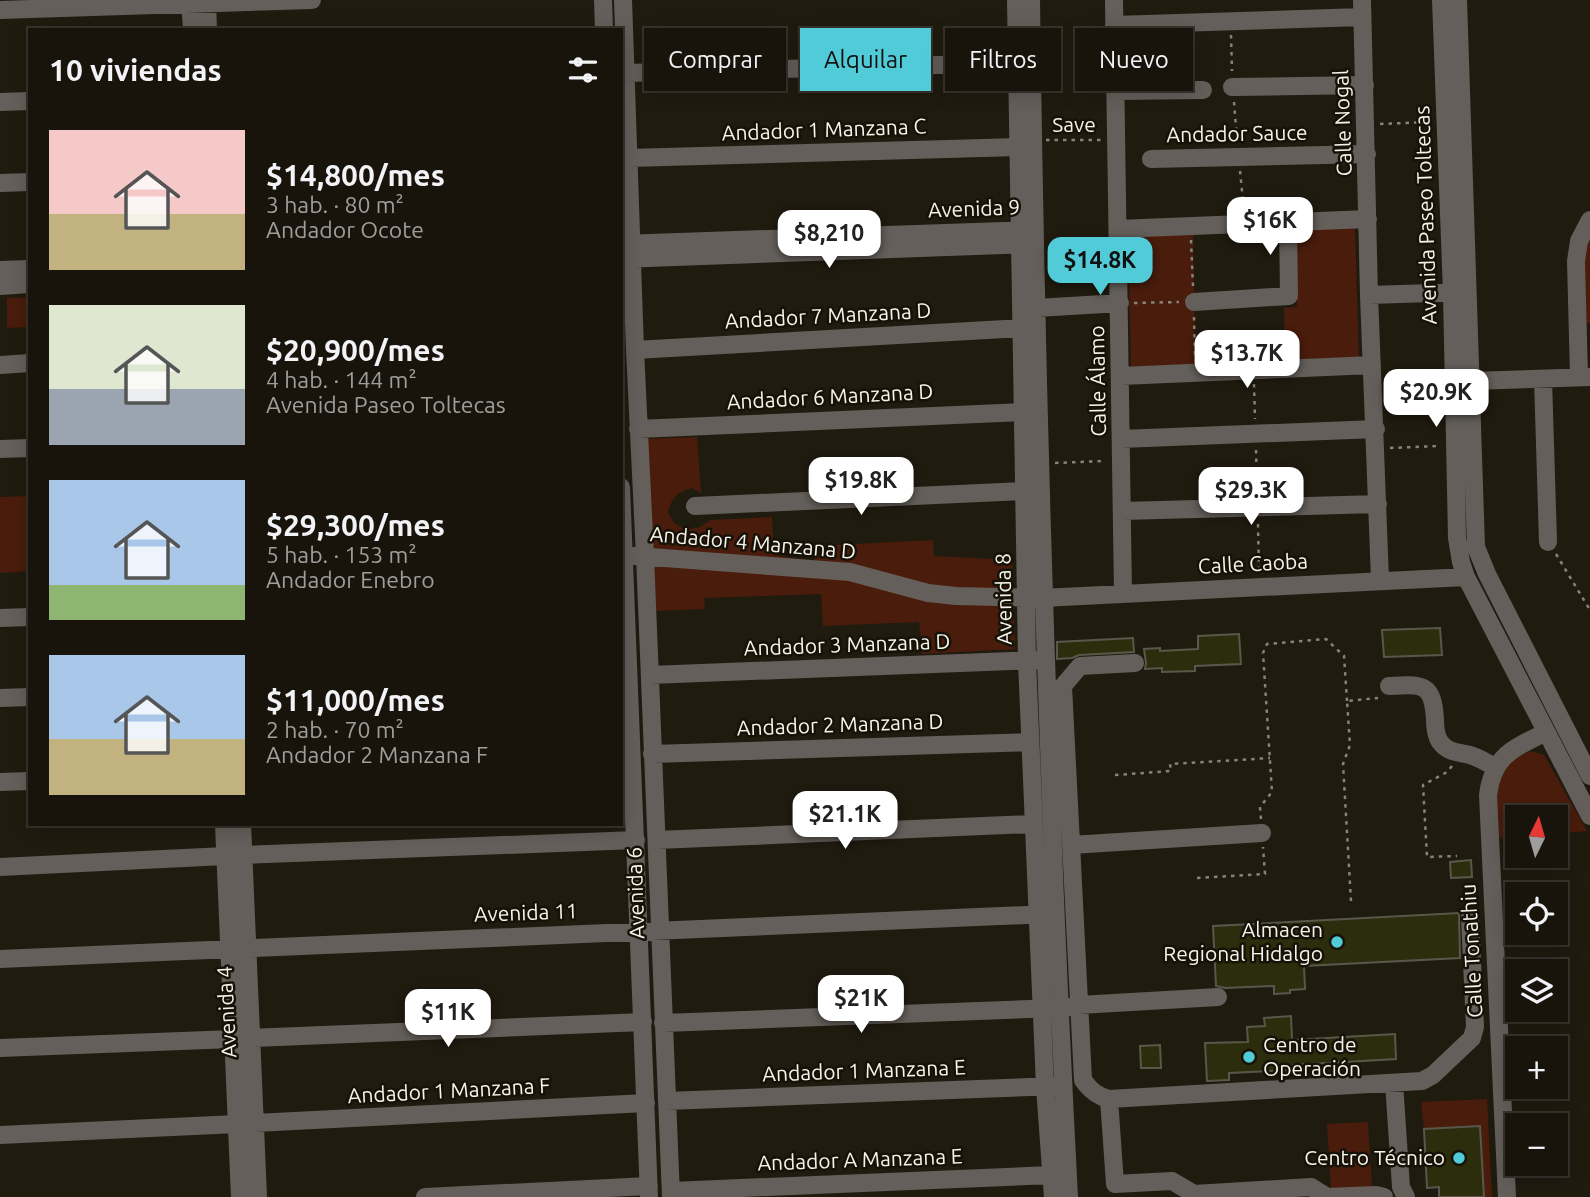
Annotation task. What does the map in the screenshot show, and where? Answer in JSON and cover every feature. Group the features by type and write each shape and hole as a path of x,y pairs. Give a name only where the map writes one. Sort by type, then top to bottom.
{"street":[{"path":"0,10 312,0"},
{"path":"603,0 604,28"},
{"name":"Avenida 6","path":"623,0 629,158 626,251 635,350 646,564 671,1194"},
{"name":"Avenida 8","path":"1016,0 1017,28"},
{"name":"Avenida 8","path":"1031,0 1026,144 1028,237 1023,328 1025,491 1034,598 1054,1086 1069,1197"},
{"name":"Calle Álamo","path":"1114,0 1114,28"},
{"name":"Avenida Paseo Toltecas","path":"1441,0 1446,121 1470,381 1476,547 1590,776"},
{"name":"Avenida Paseo Toltecas","path":"1458,0 1460,292 1455,445 1457,538 1466,577 1590,817"},
{"path":"198,2 200,28"},
{"path":"1114,25 1230,20 1362,8"},
{"name":"Calle Nogal","path":"1362,8 1380,580"},
{"path":"626,72 945,65"},
{"path":"1232,87 1365,85"},
{"path":"1193,90 1203,90"},
{"name":"Avenida 8","path":"1021,91 1026,144"},
{"name":"Calle Álamo","path":"1116,91 1123,594"},
{"path":"0,102 28,101"},
{"name":"Andador 1 Manzana C","path":"629,158 1026,144"},
{"name":"Andador Sauce","path":"1151,159 1367,154"},
{"path":"0,183 28,182"},
{"path":"1118,229 1368,219"},
{"path":"1470,381 1585,377 1576,261 1580,241 1590,220"},
{"path":"1194,302 1289,296 1288,222"},
{"name":"Avenida 8","path":"1028,237 1037,307 1039,464 1034,598"},
{"name":"Avenida 9","path":"626,251 1028,237"},
{"path":"0,270 28,269"},
{"path":"0,286 28,284"},
{"path":"1369,295 1460,292"},
{"path":"1037,307 1120,303"},
{"name":"Andador 7 Manzana D","path":"635,350 1023,328"},
{"path":"0,365 28,363"},
{"path":"1121,376 1372,365"},
{"path":"1543,379 1548,542"},
{"name":"Andador 6 Manzana D","path":"638,429 1023,412"},
{"path":"1121,439 1376,429"},
{"path":"0,449 28,448"},
{"path":"695,506 1025,491"},
{"path":"1122,511 1378,504"},
{"name":"Avenida 6","path":"623,532 627,753 636,840 649,1191"},
{"name":"Andador 4 Manzana D","path":"624,555 646,564 850,572 928,593 1034,598"},
{"path":"623,574 646,564"},
{"name":"Calle Caoba","path":"1034,598 1466,577"},
{"path":"624,594 647,593"},
{"path":"0,618 28,617"},
{"path":"1498,639 1516,631"},
{"name":"Avenida 8","path":"1036,660 1030,742 1032,824 1046,914"},
{"name":"Andador 3 Manzana D","path":"650,675 1036,660"},
{"path":"1135,663 1080,666 1063,686 1083,1080 1099,1097 1109,1100 1422,1081 1433,1075 1472,1038 1475,1027 1469,917"},
{"path":"1389,686 1412,684 1424,687 1430,692 1434,702 1436,731 1440,741 1449,750 1460,755 1468,754 1495,767 1505,755 1546,732"},
{"path":"0,698 28,698"},
{"name":"Andador 2 Manzana D","path":"652,754 1030,742"},
{"name":"Calle Tonathiu","path":"1495,767 1490,778 1488,795 1507,1197"},
{"path":"0,782 28,781"},
{"path":"657,840 1032,824"},
{"name":"Avenida 4","path":"225,826 234,855 246,1123 258,1197"},
{"name":"Avenida 4","path":"234,855 241,826"},
{"path":"1071,845 1262,832"},
{"path":"0,867 636,840"},
{"name":"Avenida 11","path":"0,958 1046,914"},
{"path":"663,1023 1050,1009 1218,997"},
{"path":"0,1048 643,1022"},
{"path":"1394,1083 1401,1194"},
{"name":"Avenida 8","path":"1053,1197 1051,1175 1054,1086"},
{"name":"Andador 1 Manzana E","path":"667,1101 1054,1086"},
{"path":"1109,1100 1115,1184 1172,1181 1194,1194 1311,1187 1328,1197 1384,1197"},
{"name":"Andador 1 Manzana F","path":"0,1135 646,1103"},
{"name":"Avenida 4","path":"240,1197 246,1123"},
{"name":"Andador A Manzana E","path":"671,1194 1051,1175"},
{"path":"425,1197 649,1191"}],"path":[{"path":"1230,20 1232,87 1246,224"},
{"path":"1366,125 1446,121"},
{"name":"Save","path":"1026,144 1115,141"},
{"path":"1120,303 1194,302"},
{"path":"1254,370 1260,587"},
{"path":"1376,449 1455,445"},
{"path":"1039,464 1122,460"},
{"path":"1548,542 1590,610"},
{"path":"1196,878 1265,874 1260,807 1272,792 1264,653 1267,644 1326,639 1344,656 1350,745 1343,764 1351,901"},
{"path":"1347,701 1383,697 1389,686"},
{"path":"1457,856 1427,857 1423,785 1447,772 1460,755"},
{"path":"1115,775 1171,771 1170,764 1270,758"}],"shaded area":[{"path":"1355,226 1359,362 1285,364 1284,308 1297,307 1294,228"},
{"path":"1193,234 1195,368 1131,370 1128,235"},
{"path":"1590,235 1590,323 1585,323 1583,253"},
{"path":"28,297 28,327 7,328 7,298"},
{"path":"697,437 701,493 692,488 676,496 668,512 674,523 686,530 700,527 711,520 772,517 774,555 814,561 814,546 933,540 934,556 1012,560 1015,649 922,654 919,622 823,626 821,594 704,598 705,609 652,611 647,439"},
{"path":"28,496 28,571 0,573 0,497"},
{"path":"1530,751 1544,755 1587,831 1568,833 1568,805 1505,805 1505,837 1497,838 1496,786 1502,770"},
{"path":"1487,1099 1492,1197 1484,1197 1480,1126 1424,1129 1421,1102"},
{"path":"1368,1122 1372,1187 1331,1189 1327,1124"}],"building":[{"path":"1440,628 1442,655 1384,657 1382,630"},
{"path":"1239,634 1241,664 1195,666 1195,671 1162,672 1162,668 1145,669 1144,649 1198,649 1198,636"},
{"path":"1133,638 1134,652 1057,659 1057,642"},
{"path":"1471,860 1472,877 1451,878 1450,862"},
{"name":"Almacen Regional Hidalgo","path":"1459,913 1460,958 1304,966 1305,989 1290,990 1290,993 1274,994 1274,986 1216,986 1213,926"},
{"path":"1291,1016 1292,1040 1395,1034 1396,1059 1293,1065 1293,1070 1229,1073 1229,1080 1207,1081 1205,1043 1248,1042 1247,1027 1265,1026 1264,1018"},
{"path":"1160,1045 1161,1068 1141,1068 1140,1046"},
{"name":"Centro Técnico","path":"1480,1126 1484,1197 1439,1197 1439,1187 1427,1188 1424,1129"}],"place":[{"name":"Almacen Regional Hidalgo","path":"1337,942"},
{"name":"Centro de Operación","path":"1249,1057"},
{"name":"Centro Técnico","path":"1459,1158"}]}
